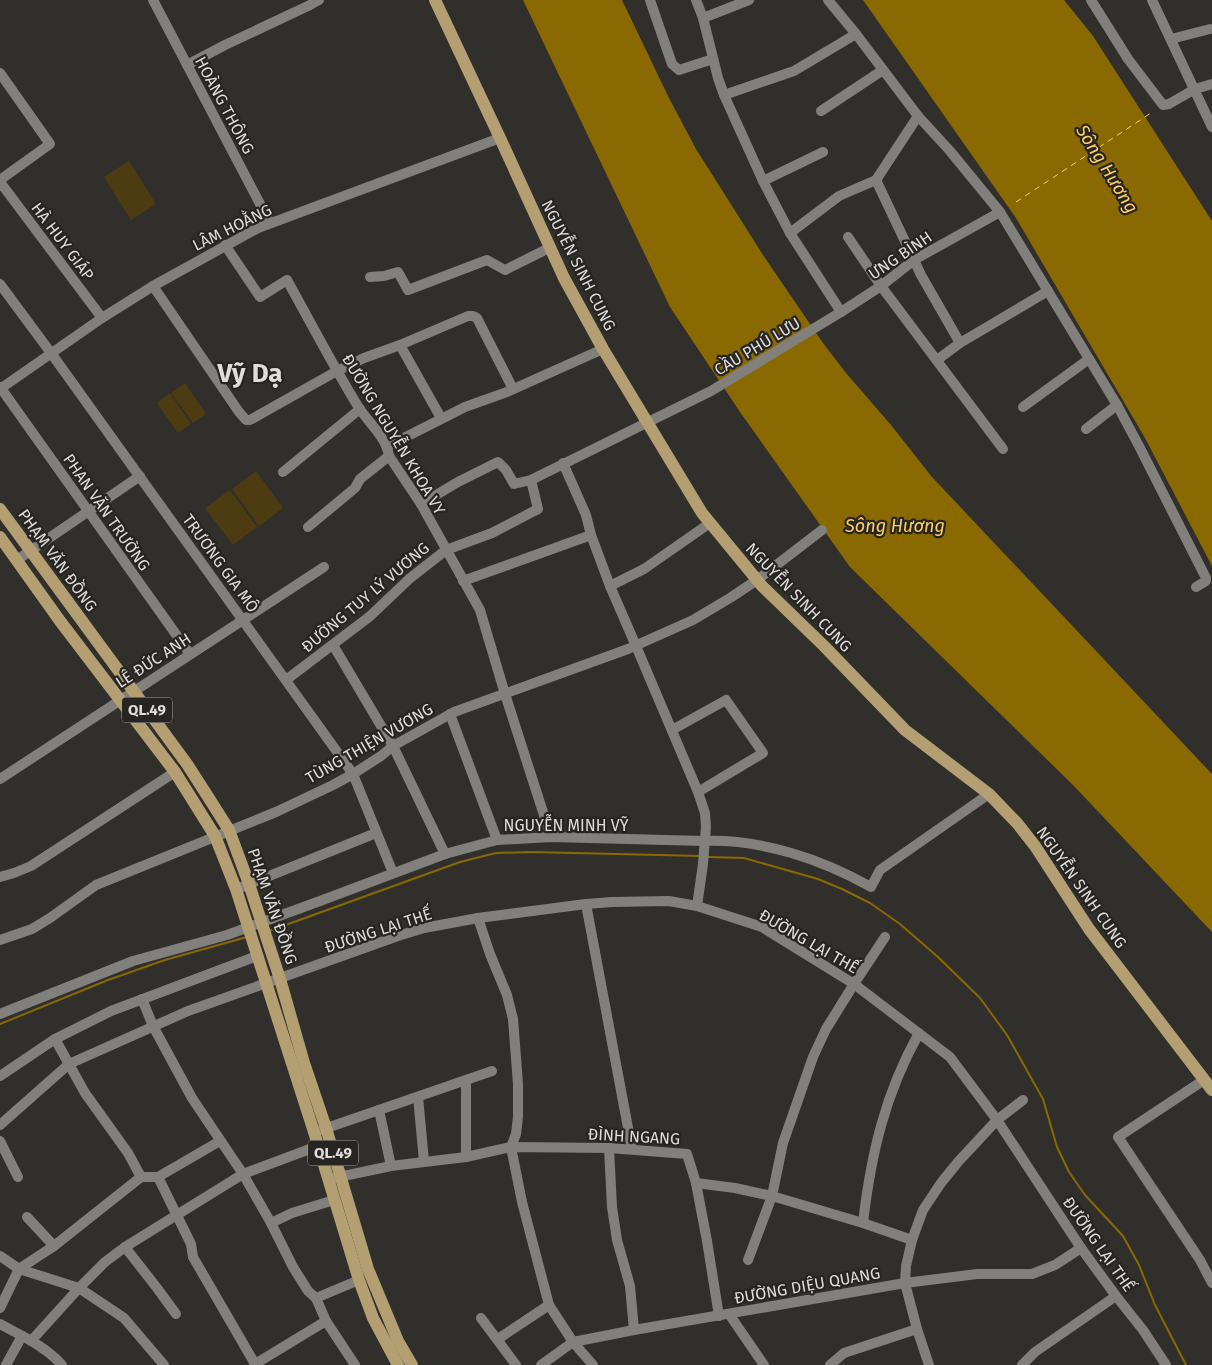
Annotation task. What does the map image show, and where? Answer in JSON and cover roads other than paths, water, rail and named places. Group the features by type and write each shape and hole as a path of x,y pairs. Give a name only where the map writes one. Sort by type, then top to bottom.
{"main road":[{"name":"NGUYỄN SINH CUNG","path":"435,0 564,278 603,350 702,513 757,580 905,730 989,794 1017,823 1031,840 1089,929 1208,1085"},
{"name":"PHẠM VĂN ĐỒNG","path":"0,509 187,764 229,830 280,979 304,1063 326,1128 334,1178 334,1200 359,1280 373,1318 398,1365"},
{"name":"PHẠM VĂN ĐỒNG","path":"0,537 175,772 215,836 236,889 318,1146 334,1178 368,1269 398,1341 412,1365"}],"street":[{"name":"HOÀNG THÔNG","path":"153,0 270,223"},
{"path":"187,65 319,0"},
{"path":"650,0 672,64 676,68 679,70 713,59"},
{"path":"696,0 703,18 724,95 763,181 790,232 840,312"},
{"path":"703,18 749,0"},
{"path":"828,0 918,116 950,151 1000,212 1140,446 1206,578 1206,581 1196,587"},
{"path":"1091,0 1128,59 1163,104 1169,104 1194,90 1212,84"},
{"path":"1152,0 1212,127"},
{"path":"1171,39 1210,29"},
{"path":"724,95 794,71 856,34"},
{"path":"821,111 883,70"},
{"path":"0,73 50,144 0,181"},
{"path":"790,232 839,196 876,180 918,116"},
{"name":"LÂM HOẰNG","path":"0,388 102,318 225,245 270,223 500,138"},
{"path":"763,181 823,152"},
{"path":"876,180 921,275 960,342"},
{"name":"HÀ HUY GIÁP","path":"0,181 102,318"},
{"name":"ƯNG BÌNH","path":"818,326 881,286 914,260 1000,212"},
{"path":"848,237 881,286 1003,450"},
{"name":"ĐƯỜNG NGUYỄN KHOA VY","path":"225,245 260,297 287,280 337,371 420,504 480,610 551,837"},
{"path":"370,277 398,272 408,290 487,260 505,270 549,248"},
{"name":"TRƯƠNG GIA MÔ","path":"0,284 353,774 393,873"},
{"path":"153,286 246,420 364,358 468,316 477,318 513,389"},
{"path":"937,360 960,342 1048,291"},
{"name":"CẦU PHÚ LƯU","path":"648,423 711,391 818,326"},
{"path":"400,345 441,418"},
{"path":"308,527 355,488 360,479 388,451 441,418 603,350"},
{"path":"1023,407 1089,359"},
{"name":"PHAN VĂN TRƯỜNG","path":"0,388 190,654"},
{"path":"1086,429 1117,406"},
{"path":"283,472 360,410"},
{"path":"420,504 498,462 506,470 514,484 531,480 648,423"},
{"path":"563,463 586,515 590,535 610,586 705,812 706,827 703,864 697,906"},
{"path":"17,560 140,476"},
{"name":"ĐƯỜNG TUY LÝ VƯƠNG","path":"286,680 370,616 409,579 446,550 492,533 538,509 531,480"},
{"path":"610,586 644,569 710,523"},
{"name":"TÙNG THIỆN VƯƠNG","path":"0,940 32,929 96,885 276,812 353,774 393,746 450,714 636,646 693,620 757,580 822,530"},
{"path":"463,581 590,535"},
{"name":"LÊ ĐỨC ANH","path":"0,779 324,567"},
{"path":"333,644 393,746 445,854"},
{"path":"672,730 726,700 763,753 698,792"},
{"path":"450,714 497,840"},
{"path":"0,877 31,866 175,772"},
{"name":"NGUYỄN MINH VỸ","path":"0,1014 133,961 227,935 250,933 263,929 320,901 393,873 445,854 497,840 551,837 704,845 724,840 778,850 824,864 871,887 880,870 989,794"},
{"path":"236,889 376,833"},
{"name":"ĐƯỜNG LẠI THẾ","path":"0,1125 69,1064 188,1011 398,936 424,928 478,918 586,904 669,901 697,906 762,927 854,984 950,1058 997,1120 1081,1248 1143,1330 1166,1365"},
{"path":"586,904 632,1149"},
{"path":"478,918 513,1019 518,1108 516,1134 512,1147 522,1202 549,1305 573,1342 593,1365"},
{"path":"748,1260 772,1196 783,1143 810,1065 826,1029 885,936"},
{"path":"0,1076 55,1038 104,1014 257,956"},
{"path":"142,999 153,1026 192,1098 242,1174 271,1223 293,1267 308,1291 316,1298 326,1321 355,1365"},
{"path":"863,1223 868,1182 884,1112 906,1056 919,1033"},
{"path":"55,1038 85,1093 128,1152 141,1177"},
{"path":"314,1132 492,1071"},
{"path":"466,1080 466,1157"},
{"path":"1208,1085 1118,1137 1200,1260 1212,1283"},
{"path":"418,1097 424,1161"},
{"path":"929,1365 905,1283 906,1266 912,1240 923,1210 941,1183 997,1120 1023,1100"},
{"path":"379,1110 391,1166"},
{"path":"0,1141 18,1177"},
{"path":"0,1308 19,1268 54,1246 141,1177 158,1177 220,1141"},
{"path":"6,1365 26,1338 124,1247 242,1174 318,1146"},
{"name":"ĐÌNH NGANG","path":"334,1178 391,1166 466,1157 512,1147 608,1148 687,1154 696,1183"},
{"path":"608,1148 612,1207 617,1240 630,1286 634,1330"},
{"path":"158,1177 191,1244 193,1257 255,1364 326,1321"},
{"path":"718,1316 708,1241 696,1183 735,1188 772,1196 863,1223 912,1240"},
{"path":"271,1223 334,1200"},
{"path":"27,1217 54,1246"},
{"path":"124,1247 176,1314"},
{"name":"ĐƯỜNG DIỆU QUANG","path":"541,1365 573,1342 905,1283 977,1274 1032,1274 1055,1265 1081,1248"},
{"path":"0,1256 19,1268 78,1288 124,1318 164,1365"},
{"path":"316,1298 359,1280"},
{"path":"1022,1365 1035,1352 1116,1296"},
{"path":"498,1339 549,1305"},
{"path":"729,1314 764,1365"},
{"path":"482,1318 516,1365"},
{"path":"0,1324 52,1354 62,1365"},
{"path":"830,1365 844,1353 917,1329"}],"water":[{"name":"Sông Hương","path":"523,0 622,0 668,96 696,149 763,255 823,343 932,477 1212,774 1212,932 1074,786 850,567 740,412 670,307"},
{"name":"Sông Hương","path":"863,0 1064,0 1093,36 1212,221 1212,566 1145,438 1016,218"}],"waterway":[{"path":"269,931 460,862 496,853 531,852 701,856"},
{"path":"708,857 744,858 818,879 870,903 900,924 938,957 980,998 1007,1035 1043,1099 1057,1147 1069,1172 1085,1195 1123,1236 1139,1265 1155,1305 1186,1365"},
{"path":"0,1024 108,980 165,960 247,937"}],"district":[{"name":"Vỹ Dạ","path":"250,373"}]}
